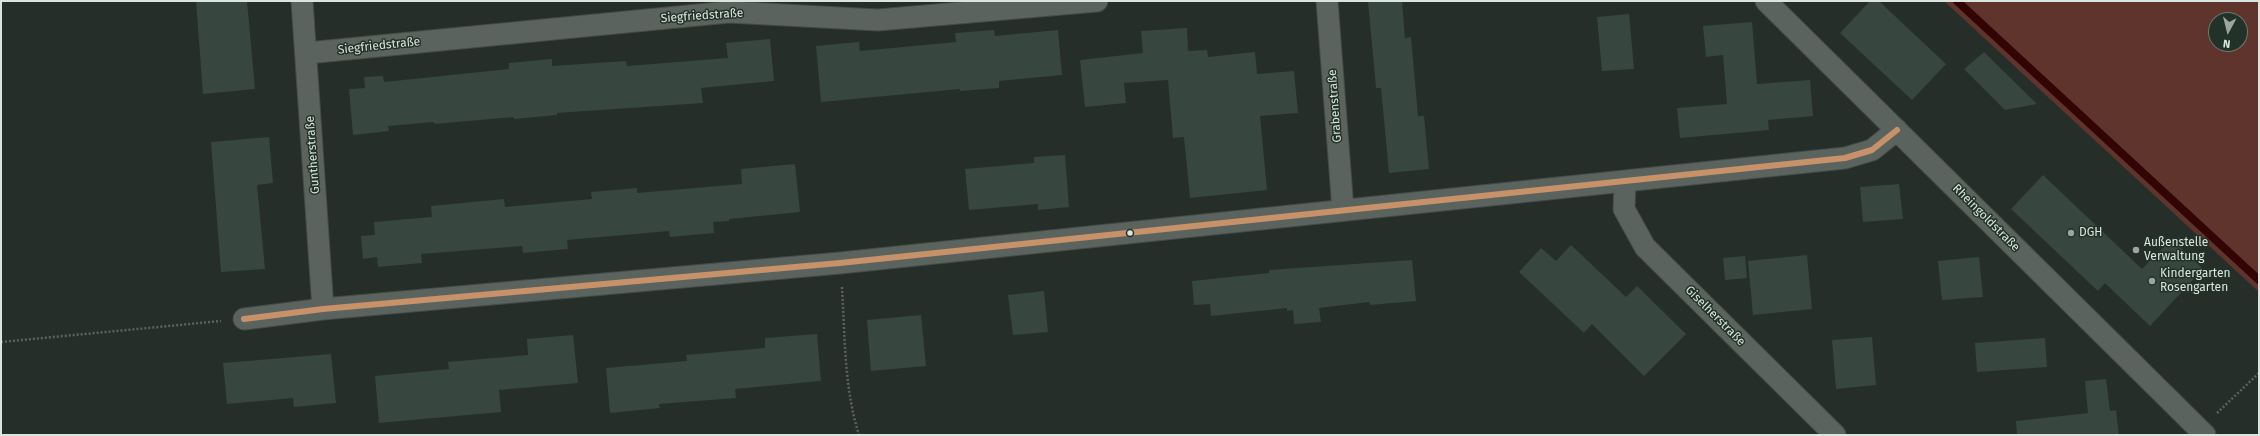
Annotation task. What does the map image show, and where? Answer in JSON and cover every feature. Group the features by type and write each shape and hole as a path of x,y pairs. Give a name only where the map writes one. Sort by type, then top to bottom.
{"street":[{"name":"Guntherstraße","path":"302,1 323,309"},
{"name":"Siegfriedstraße","path":"306,53 729,12 878,20 1097,1"},
{"name":"Grabenstraße","path":"1327,1 1343,210"},
{"name":"Rheingoldstraße","path":"1766,1 2202,432"},
{"path":"244,319 323,309 840,263 1845,158 1872,150 1897,130"},
{"name":"Giselherstraße","path":"1625,182 1624,209 1645,247 1835,435"}],"path":[{"path":"840,263 849,390 853,417 859,435"},
{"path":"1,342 244,319"},
{"path":"2202,432 2259,374"}],"shaded area":[{"path":"1944,1 2259,1 2259,292"}],"building":[{"path":"196,1 247,1 255,89 203,94"},
{"path":"1368,1 1402,1 1405,38 1411,37 1418,116 1424,116 1429,169 1389,173 1381,88 1376,88"},
{"path":"1870,1 1879,1 1946,64 1912,100 1840,33"},
{"path":"1629,14 1634,69 1602,71 1597,17"},
{"path":"1752,22 1757,84 1810,80 1813,116 1768,120 1769,130 1680,138 1677,108 1727,104 1723,55 1706,57 1703,26"},
{"path":"1187,28 1188,51 1207,50 1208,57 1255,52 1257,74 1294,71 1298,113 1260,116 1267,190 1190,198 1184,137 1173,138 1168,80 1124,83 1126,103 1085,107 1080,60 1143,53 1141,31"},
{"path":"994,30 995,36 1058,30 1062,75 999,81 999,88 960,91 960,89 821,102 816,46 859,42 860,51 956,42 955,33"},
{"path":"770,39 774,81 701,88 703,103 557,113 557,115 514,119 514,117 434,124 434,122 388,126 389,131 353,135 349,89 365,88 364,77 383,76 384,82 509,69 509,63 552,59 552,66 626,61 627,66 728,58 726,43"},
{"path":"1984,52 2037,104 2005,110 1964,69"},
{"path":"269,137 273,183 257,185 265,269 221,272 211,142"},
{"path":"1065,155 1069,207 1038,210 1038,204 969,210 965,169 1034,163 1034,157"},
{"path":"795,164 800,212 713,222 714,233 670,237 669,231 567,240 568,249 523,253 522,246 421,254 422,263 378,267 377,257 363,259 361,236 375,235 374,222 432,217 431,206 504,199 505,207 592,199 591,192 637,188 637,193 742,184 741,169"},
{"path":"2043,175 2142,269 2172,239 2203,269 2150,326 2105,283 2098,291 2011,209"},
{"path":"1899,184 1903,219 1863,222 1860,187"},
{"path":"1571,245 1626,297 1637,286 1686,334 1644,376 1592,324 1584,333 1519,272 1541,248 1556,261"},
{"path":"1807,255 1812,309 1753,315 1748,261"},
{"path":"1745,256 1747,278 1725,280 1723,258"},
{"path":"1979,257 1983,297 1942,300 1938,261"},
{"path":"1412,260 1416,301 1370,305 1369,302 1319,308 1321,322 1294,324 1293,310 1287,311 1287,308 1211,316 1210,304 1194,305 1192,281 1269,273 1269,270"},
{"path":"1044,291 1048,332 1013,335 1008,295"},
{"path":"921,315 926,366 871,371 867,320"},
{"path":"817,334 821,381 735,389 736,398 659,404 660,408 610,413 606,368 687,361 686,355 765,348 765,338"},
{"path":"573,335 578,383 499,390 501,412 379,423 375,376 449,369 448,362 528,355 527,339"},
{"path":"1872,337 1876,385 1836,389 1832,340"},
{"path":"2045,338 2047,367 1977,372 1975,343"},
{"path":"331,354 336,403 294,407 293,398 227,404 223,363"},
{"path":"2106,379 2110,411 2116,410 2119,435 2017,435 2016,421 2088,413 2085,381"}],"waterway":[{"path":"1957,1 2259,280"}],"transit line":[{"path":"244,319 323,309 840,263 1845,158 1872,150 1897,130"}],"place":[{"name":"DGH","path":"2071,233"},
{"name":"Außenstelle Verwaltung","path":"2136,250"},
{"name":"Kindergarten Rosengarten","path":"2152,281"}]}
